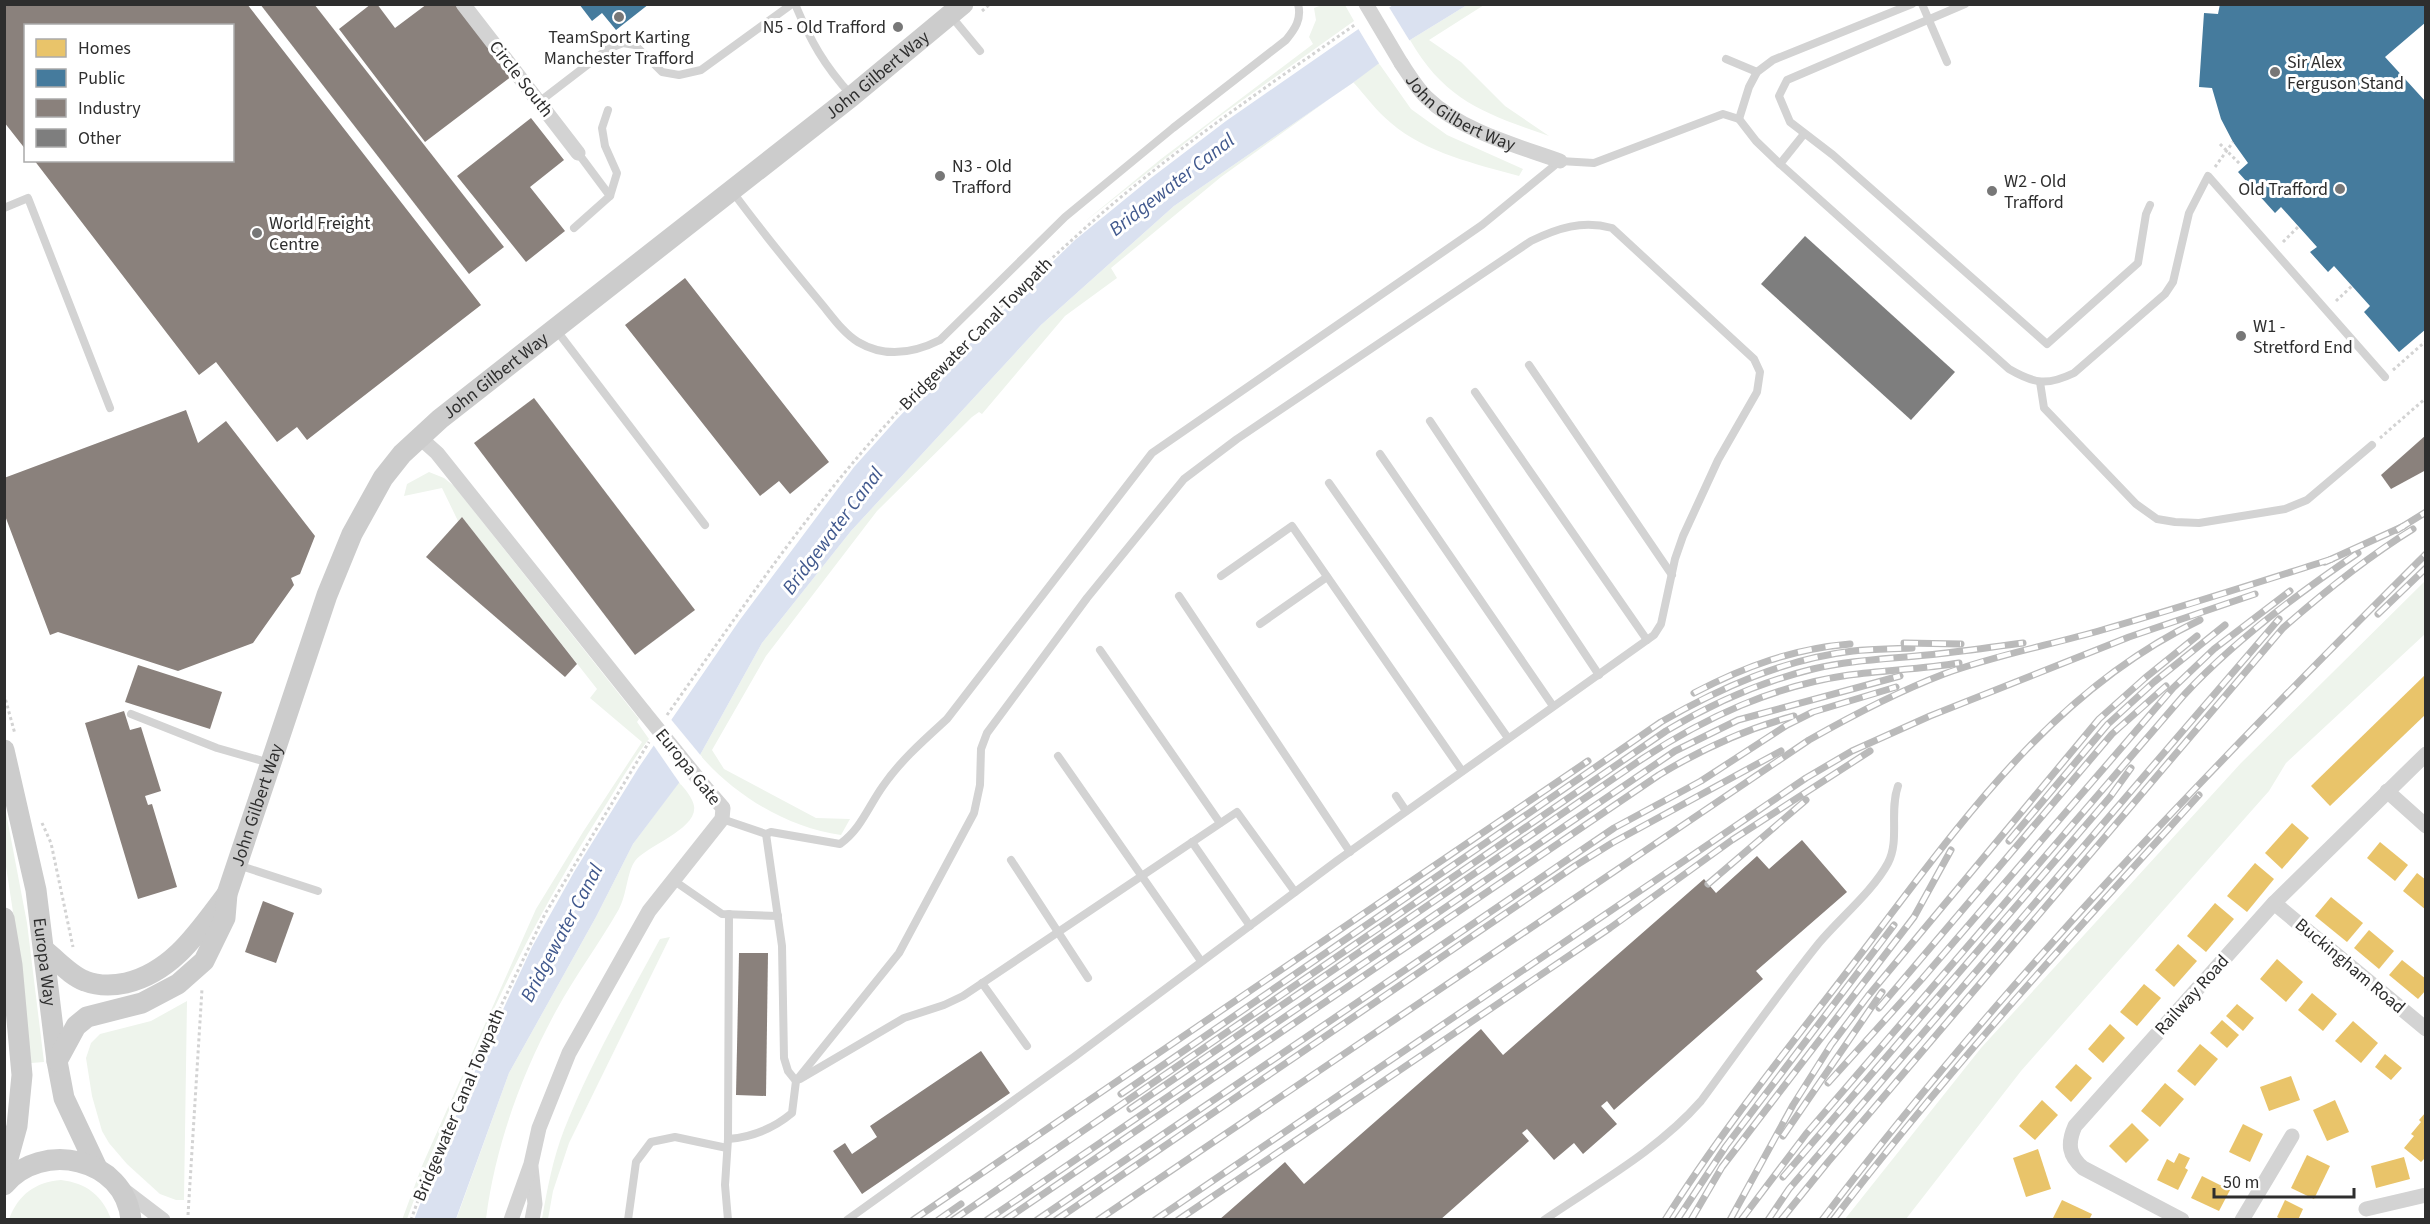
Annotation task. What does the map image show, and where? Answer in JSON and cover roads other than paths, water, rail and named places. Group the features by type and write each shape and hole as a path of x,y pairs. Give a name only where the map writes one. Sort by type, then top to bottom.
{"street":[{"name":"Circle South","path":"463,4 578,153"},
{"name":"John Gilbert Way","path":"1366,4 1401,63 1426,97 1456,118 1492,135 1560,161"},
{"name":"John Gilbert Way","path":"57,1061 76,1026 87,1017 142,1003 178,984 204,961 225,918 227,894 327,595 352,534 383,478 402,454 419,437 852,96 957,10"},
{"name":"Europa Gate","path":"419,437 437,453 723,808 722,819 650,911 569,1053 539,1128 531,1164 511,1220"},
{"name":"Europa Way","path":"4,750 25,832 45,951 57,1061 64,1098 97,1168"},
{"name":"Railway Road","path":"2182,1220 2084,1168 2074,1160 2069,1148 2070,1137 2075,1126 2274,903 2426,754"},
{"path":"2387,791 2426,826"},
{"name":"John Gilbert Way","path":"45,951 83,981 98,985 117,985 135,981 159,970 186,947 227,894"},
{"name":"Buckingham Road","path":"2274,903 2426,1029"},
{"name":"Europa Way","path":"4,918 12,965 22,1075 17,1126 4,1173"},
{"path":"2242,1220 2292,1136"},
{"path":"4,1185 22,1169 51,1159 83,1162 97,1168 163,1220"},
{"name":"Europa Gate","path":"531,1164 535,1204 532,1220"},
{"path":"116,1184 125,1199 131,1220"},
{"path":"2366,1209 2426,1195"}],"lane":[{"path":"539,102 609,49 622,43 635,45 662,72 679,75 701,70 794,4 809,38 828,69 852,96"},
{"path":"732,191 842,328 857,342 892,353 924,348 940,340 1065,218 1173,128 1286,40 1298,24 1300,12 1298,4"},
{"path":"1739,119 1749,87 1757,72 1773,60 1911,4"},
{"path":"1922,4 1947,62"},
{"path":"1965,4 1787,80 1779,96 1790,122 1841,162 2047,344 2138,263 2150,205"},
{"path":"957,10 980,51"},
{"path":"1726,59 1757,72"},
{"path":"574,228 610,196 617,173 605,147 602,128 609,110"},
{"path":"722,819 766,834 771,832 840,844 854,834 884,785 913,750 947,719 1152,453 1482,225 1560,161 1594,163 1723,114 1739,119 1756,141 1780,164 2009,369 2025,378 2040,382 2058,380 2074,373 2165,294 2173,282 2189,213 2208,176 2385,377"},
{"path":"1780,164 1804,134"},
{"path":"578,153 610,196"},
{"path":"4,208 28,198 110,408"},
{"path":"728,1138 742,1138 764,1131 780,1123 792,1113 796,1081 899,953 974,813 980,785 981,749 993,724 1087,598 1169,495 1199,466 1531,242 1567,226 1591,224 1612,228 1759,365 1760,381 1757,392 1702,492 1683,536 1661,624 1654,635 1406,811 1074,1057 847,1220"},
{"path":"556,330 705,525"},
{"path":"1529,365 1672,575"},
{"path":"2040,382 2044,408 2136,504 2157,519 2199,524 2285,509 2307,500 2372,445"},
{"path":"1475,392 1647,640"},
{"path":"1430,421 1599,675"},
{"path":"1380,454 1553,706"},
{"path":"1329,483 1508,738"},
{"path":"1221,576 1292,526 1462,771"},
{"path":"1260,624 1327,576"},
{"path":"1179,596 1350,852"},
{"path":"1100,650 1220,823"},
{"path":"131,714 217,748 272,764"},
{"path":"1058,756 1201,961"},
{"path":"1544,1220 1656,1144 1681,1124 1701,1101 1819,943 1888,862 1894,841 1893,799 1898,786"},
{"path":"1396,796 1406,811"},
{"path":"796,1081 904,1018 944,1005 981,983 1237,812 1295,892"},
{"path":"766,834 782,946 784,1058 788,1071 796,1081"},
{"path":"1192,842 1250,926"},
{"path":"1011,860 1088,978"},
{"path":"237,864 318,891"},
{"path":"673,880 713,909 729,914 778,916"},
{"path":"728,1220 725,1185 728,1138 729,914"},
{"path":"981,983 1027,1046"},
{"path":"628,1220 636,1162 651,1142 675,1137 727,1148"}],"water":[{"name":"Bridgewater Canal","path":"1393,5 1467,5 1410,40 1354,82 1174,206 1041,325 851,531 762,643 700,755 633,844 596,917 509,1073 456,1219 414,1220 481,1057 532,947 574,872 639,767 739,621 854,467 984,329 1075,240 1226,121"}],"railway":[{"path":"2397,530 2426,512"},
{"path":"2325,562 2404,526"},
{"path":"1781,1220 2283,628 2346,576 2413,529"},
{"path":"1741,1220 1806,1134 2184,695 2203,675 2267,619 2358,553"},
{"path":"1822,1220 1963,1044 2112,876 2267,714 2426,554"},
{"path":"1098,1220 1809,740 1875,704 1964,667 2131,622 2332,559"},
{"path":"2378,614 2426,568"},
{"path":"1828,1083 1922,979 2173,688 2214,649 2290,591"},
{"path":"1155,1220 1806,778 1852,751 1930,716 2129,637 2255,594"},
{"path":"1768,1220 1789,1189 2279,619"},
{"path":"1665,1220 1755,1091 1926,869 2005,772 2048,728 2095,687 2145,651 2200,620"},
{"path":"2009,841 2108,724 2154,682 2225,625"},
{"path":"1730,1220 1793,1105 1831,1045 1868,996 2099,719 2197,636"},
{"path":"1904,643 1961,644"},
{"path":"953,1220 1666,731 1684,721 1756,687 1813,669 2023,643"},
{"path":"1694,693 1770,660 1808,650 1850,644"},
{"path":"1121,1094 1661,722 1729,687 1777,668 1853,651 1912,648"},
{"path":"1130,1109 1642,759 1691,730 1741,705 1821,680 1959,663"},
{"path":"987,1220 1675,751 1738,720 1900,676"},
{"path":"1879,1008 2112,734 2166,686"},
{"path":"1037,1220 1614,828 1701,781 1787,725 1813,712 1896,687"},
{"path":"1005,1220 1659,775 1724,741 1794,716"},
{"path":"1056,1220 1575,866 1612,843 1781,751"},
{"path":"1178,1220 1610,928 1732,840 1870,751"},
{"path":"913,1220 1588,761"},
{"path":"1783,1177 2110,797 2131,768"},
{"path":"1833,1220 1966,1057 2199,795"},
{"path":"1708,884 1806,800"},
{"path":"1691,1220 1722,1167 1914,917 1951,850"},
{"path":"1677,1220 1726,1146 1894,925"},
{"path":"1783,1136 1882,992"},
{"path":"938,1220 961,1204"}],"place":[{"name":"TeamSport Karting Manchester Trafford","path":"619,17"},
{"name":"N5 - Old Trafford","path":"898,27"},
{"name":"Sir Alex Ferguson Stand","path":"2275,72"},
{"name":"N3 - Old Trafford","path":"940,176"},
{"name":"Old Trafford","path":"2340,189"},
{"name":"W2 - Old Trafford","path":"1992,191"},
{"name":"World Freight Centre","path":"257,233"},
{"name":"W1 - Stretford End","path":"2241,336"}]}
